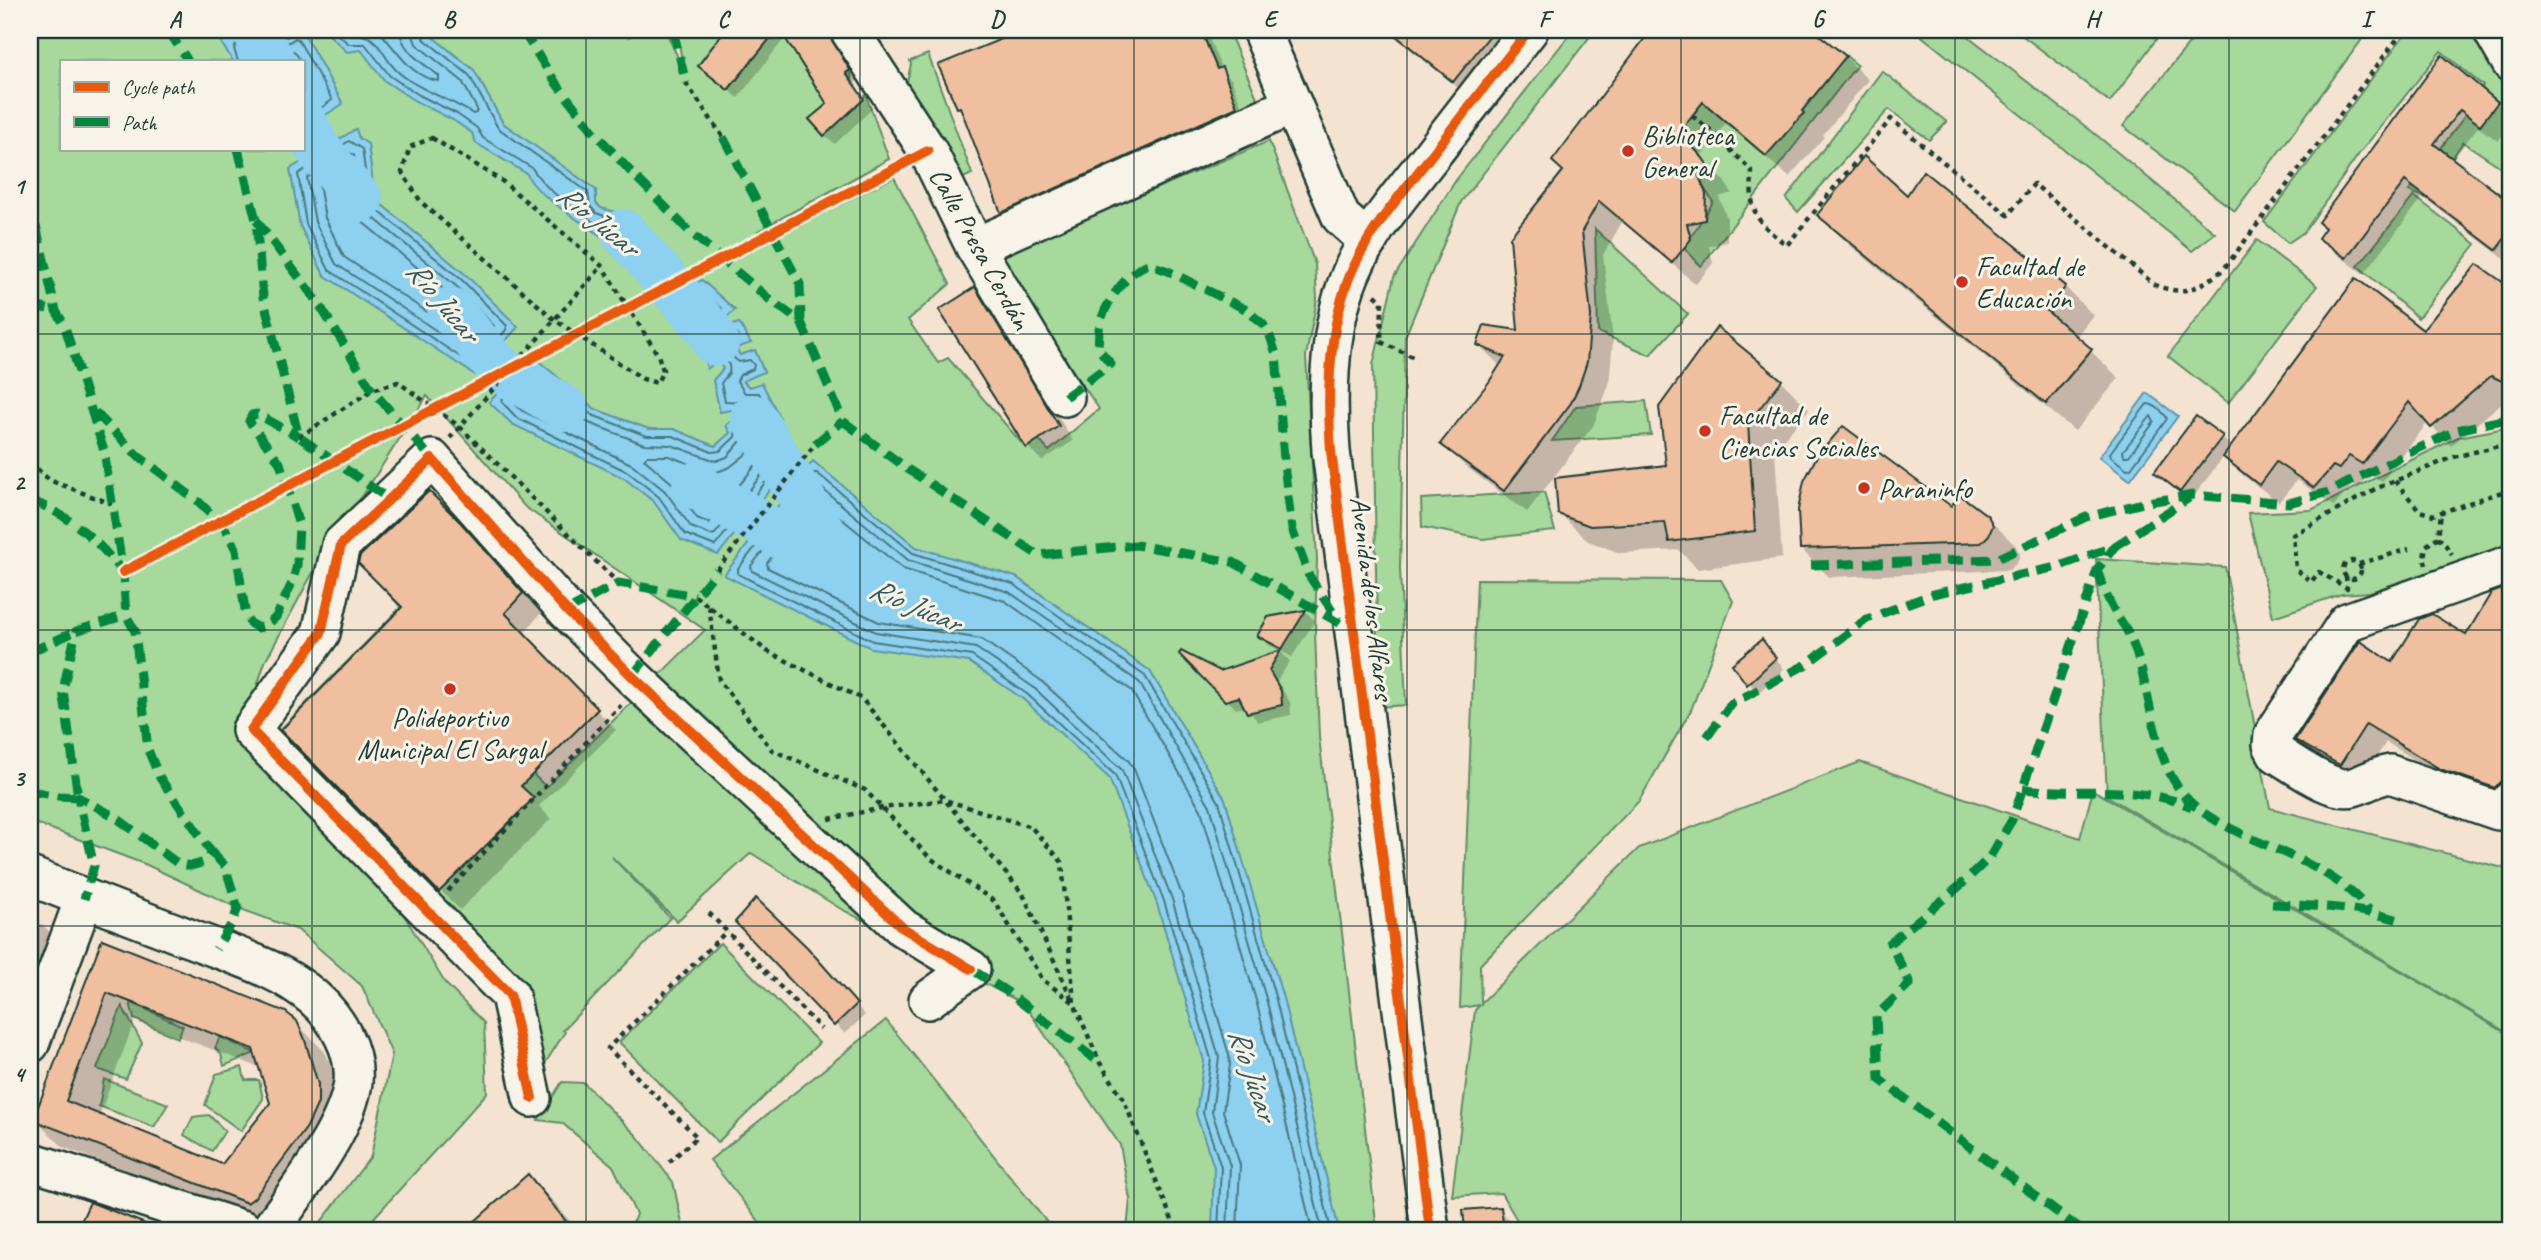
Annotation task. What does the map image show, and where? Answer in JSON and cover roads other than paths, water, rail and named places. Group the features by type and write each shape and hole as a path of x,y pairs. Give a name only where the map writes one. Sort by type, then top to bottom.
{"street":[{"name":"Calle Presa Cerdán","path":"849,30 928,151 975,247 1065,397"},
{"path":"1261,30 1341,217 1368,241"},
{"name":"Avenida de los Alfares","path":"1430,1230 1329,421 1329,390 1338,314 1349,277 1368,241 1408,185 1529,30"},
{"path":"2492,30 2511,63"},
{"path":"975,247 1293,106"},
{"path":"532,1098 510,995 251,730 321,633 341,545 432,458 567,611 640,683 903,928 940,949 971,969 928,1000 940,949"},
{"path":"2511,564 2347,622 2273,735 2272,745 2277,754 2337,788 2351,788 2377,775 2390,774 2498,811 2507,808 2511,800"},
{"path":"30,876 279,974 315,998 333,1018 344,1037 352,1065 353,1082 346,1107 331,1139 270,1230"},
{"path":"30,1044 84,898"},
{"path":"30,1161 244,1230"}],"water":[{"path":"288,30 302,30 343,104 304,128 304,60 232,60 220,41 261,33 272,42 275,37 287,37"},
{"path":"324,30 424,30 474,70 503,123 596,190 596,203 601,208 616,212 681,270 655,283 648,279 606,240 540,191 527,174 476,143 472,133 453,120 415,101 385,81 361,50 347,52"},
{"path":"356,129 359,138 368,144 375,199 466,275 518,327 475,375 324,275 300,226 290,169"},
{"path":"702,280 735,310 724,320 725,327 739,323 751,343 736,348 740,355 755,350 764,372 743,381 749,387 762,383 780,418 759,420 766,425 778,423 777,441 799,453 718,555 681,540 654,502 624,478 512,424 489,402 533,356 595,409 649,429 674,429 715,446 730,433 726,425 739,415 742,408 720,412 713,380 723,369 718,360 707,369 703,347 708,339 704,332 700,336 665,301"},
{"path":"2147,393 2178,416 2130,480 2099,457"},
{"path":"813,461 916,547 1016,577 1150,671 1225,799 1283,998 1339,1230 1212,1230 1214,1167 1196,1114 1204,1061 1157,904 1109,778 1023,699 969,662 871,648 724,575"}],"waterway":[{"name":"Río Júcar","path":"255,30 271,60"},
{"name":"Río Júcar","path":"304,122 318,149 360,200"},
{"name":"Rio Júcar","path":"623,232 710,330 716,343"},
{"name":"Río Júcar","path":"450,310 501,370 566,409"},
{"name":"Rio Júcar","path":"753,417 826,538"},
{"name":"Río Júcar","path":"695,485 816,557"}],"place":[{"name":"Biblioteca General","path":"1628,151"},
{"name":"Facultad de Educación","path":"1962,282"},
{"name":"Facultad de Ciencias Sociales","path":"1705,431"},
{"name":"Paraninfo","path":"1864,488"},
{"name":"Polideportivo Municipal El Sargal","path":"450,689"}]}
